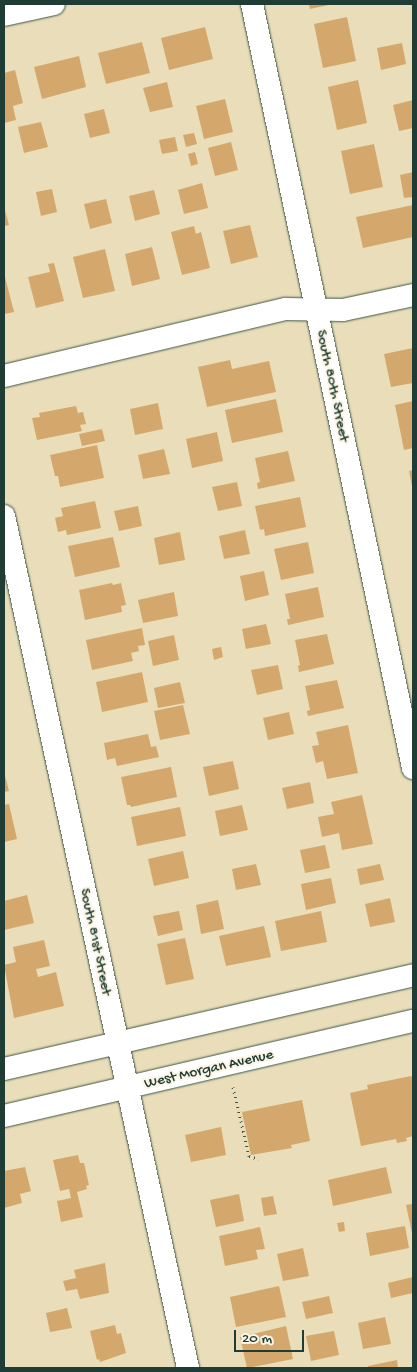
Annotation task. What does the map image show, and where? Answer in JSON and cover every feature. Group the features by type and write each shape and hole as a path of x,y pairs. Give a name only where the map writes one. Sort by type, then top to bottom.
{"street":[{"path":"4,16 54,4"},
{"name":"South 80th Street","path":"252,4 413,768"},
{"path":"4,376 286,309 343,310 413,295"},
{"name":"South 81st Street","path":"4,516 116,1043 188,1368"},
{"path":"4,1069 413,975"},
{"name":"West Morgan Avenue","path":"4,1116 413,1021"}],"path":[{"path":"232,1083 249,1156 259,1159"}],"building":[{"path":"309,4 329,4 329,5 310,9"},
{"path":"347,17 356,61 323,68 314,24"},
{"path":"205,27 213,59 169,70 161,38"},
{"path":"142,42 150,73 106,84 98,53"},
{"path":"402,43 406,64 381,70 377,48"},
{"path":"79,56 86,87 42,99 34,67"},
{"path":"15,70 23,103 13,106 16,120 4,123 4,73"},
{"path":"358,80 367,123 337,130 328,87"},
{"path":"167,82 173,107 150,112 143,88"},
{"path":"225,99 233,132 204,139 196,106"},
{"path":"413,100 413,128 399,131 393,105"},
{"path":"104,109 110,133 90,138 84,114"},
{"path":"41,122 48,147 24,153 18,127"},
{"path":"194,133 197,144 186,147 183,135"},
{"path":"175,137 178,151 162,154 159,140"},
{"path":"231,142 238,170 215,176 208,148"},
{"path":"374,144 383,187 350,194 341,151"},
{"path":"195,152 198,164 191,166 188,154"},
{"path":"413,172 413,197 404,198 400,175"},
{"path":"202,183 208,208 184,214 178,190"},
{"path":"52,189 57,212 41,216 36,192"},
{"path":"154,190 160,214 135,221 129,196"},
{"path":"106,199 112,223 90,229 84,204"},
{"path":"413,205 413,237 363,248 356,217"},
{"path":"4,206 9,225 4,226"},
{"path":"250,225 258,257 231,264 223,231"},
{"path":"194,226 196,234 201,232 210,268 182,275 171,232"},
{"path":"152,247 160,279 132,286 125,254"},
{"path":"105,249 115,291 83,298 73,257"},
{"path":"54,263 64,301 36,308 28,277 50,272 48,264"},
{"path":"4,273 14,312 4,314"},
{"path":"413,348 413,383 391,387 384,354"},
{"path":"230,360 232,369 269,361 276,392 207,407 198,367"},
{"path":"276,399 283,432 232,443 225,410"},
{"path":"413,401 413,448 404,450 395,405"},
{"path":"158,403 163,429 135,435 130,409"},
{"path":"76,406 78,413 83,412 86,424 80,425 82,431 37,440 32,418 40,417 39,413"},
{"path":"102,429 105,441 82,446 79,434"},
{"path":"217,432 223,461 192,468 186,439"},
{"path":"97,445 104,478 60,487 50,455"},
{"path":"164,449 170,474 143,479 138,455"},
{"path":"288,451 295,481 258,489 257,483 260,482 255,458"},
{"path":"413,470 413,486 412,486 409,471"},
{"path":"237,482 242,506 218,511 212,487"},
{"path":"300,497 306,527 265,536 264,529 260,530 255,506"},
{"path":"95,501 101,528 67,535 66,530 58,532 55,518 63,516 61,508"},
{"path":"138,506 142,526 119,531 114,511"},
{"path":"245,530 250,554 224,559 219,536"},
{"path":"180,532 185,560 159,565 154,538"},
{"path":"113,537 120,567 75,577 68,546"},
{"path":"308,542 314,573 281,580 274,549"},
{"path":"264,571 269,595 245,601 240,576"},
{"path":"112,583 113,585 121,583 126,605 121,606 122,612 85,620 79,590"},
{"path":"318,587 324,617 288,625 287,619 290,619 285,594"},
{"path":"174,592 178,616 143,623 138,600"},
{"path":"266,624 271,644 246,649 242,629"},
{"path":"142,628 145,645 138,646 139,651 131,653 133,661 92,670 86,640"},
{"path":"327,634 334,664 299,672 298,666 300,665 295,640"},
{"path":"174,635 179,660 153,666 148,641"},
{"path":"221,647 223,657 214,660 212,649"},
{"path":"278,665 283,689 257,695 251,670"},
{"path":"142,672 148,702 102,712 96,682"},
{"path":"337,680 344,708 308,716 307,711 310,710 305,686"},
{"path":"180,682 185,703 158,708 154,688"},
{"path":"183,705 190,734 160,740 154,711"},
{"path":"289,712 294,734 268,740 263,718"},
{"path":"348,725 358,773 327,779 323,761 316,763 312,746 319,745 316,732"},
{"path":"148,734 151,747 156,746 159,757 117,766 115,758 107,760 104,743"},
{"path":"233,761 239,789 209,796 203,767"},
{"path":"171,767 177,797 131,807 127,805 121,777"},
{"path":"4,772 9,791 4,792"},
{"path":"310,782 314,803 287,809 282,788"},
{"path":"362,795 373,844 342,850 339,833 322,837 318,817 334,814 331,802"},
{"path":"9,804 17,839 4,842 4,805"},
{"path":"242,805 248,830 220,836 215,811"},
{"path":"180,807 186,836 137,846 131,817"},
{"path":"325,845 330,868 305,873 300,850"},
{"path":"183,851 189,878 154,886 148,859"},
{"path":"256,864 261,885 236,890 232,869"},
{"path":"380,864 384,880 360,885 357,869"},
{"path":"331,878 336,903 306,910 301,884"},
{"path":"27,895 34,923 4,930 4,901"},
{"path":"390,898 395,922 370,927 365,904"},
{"path":"218,900 224,929 201,934 196,905"},
{"path":"179,911 183,930 158,936 153,916"},
{"path":"321,911 327,942 281,951 275,921"},
{"path":"264,926 271,957 226,966 219,936"},
{"path":"185,938 194,979 166,985 157,944"},
{"path":"44,940 50,966 36,969 38,977 56,972 64,1006 14,1018 4,965 16,962 13,947"},
{"path":"411,1076 413,1079 413,1136 406,1138 407,1141 397,1143 396,1139 361,1146 350,1093 368,1089 367,1085"},
{"path":"302,1100 310,1141 291,1145 292,1148 251,1155 242,1112"},
{"path":"221,1127 226,1155 191,1162 185,1135"},
{"path":"78,1155 80,1163 84,1163 89,1185 86,1186 87,1189 77,1192 83,1217 61,1222 57,1201 71,1198 69,1189 60,1191 53,1160"},
{"path":"25,1167 31,1191 20,1194 22,1203 4,1208 4,1171"},
{"path":"386,1167 392,1193 333,1206 328,1180"},
{"path":"239,1194 244,1221 216,1227 210,1200"},
{"path":"273,1196 277,1214 264,1216 261,1198"},
{"path":"413,1204 413,1233 412,1233 406,1205"},
{"path":"344,1222 345,1231 339,1232 337,1223"},
{"path":"405,1226 409,1248 370,1256 366,1233"},
{"path":"260,1227 265,1249 256,1250 258,1259 225,1266 219,1236"},
{"path":"303,1248 309,1276 283,1281 277,1254"},
{"path":"105,1263 109,1293 80,1299 77,1289 66,1291 63,1281 76,1278 74,1270"},
{"path":"413,1277 413,1293 391,1298 388,1283"},
{"path":"279,1286 286,1317 236,1327 230,1297"},
{"path":"329,1296 333,1313 306,1319 302,1302"},
{"path":"67,1308 72,1328 50,1332 46,1313"},
{"path":"385,1317 391,1344 363,1349 358,1323"},
{"path":"115,1325 117,1334 121,1333 126,1353 100,1362 99,1359 97,1360 90,1331"},
{"path":"286,1326 293,1359 247,1368 240,1337"},
{"path":"334,1331 339,1355 311,1361 306,1336"},
{"path":"397,1360 398,1368 368,1368 368,1366"}]}
